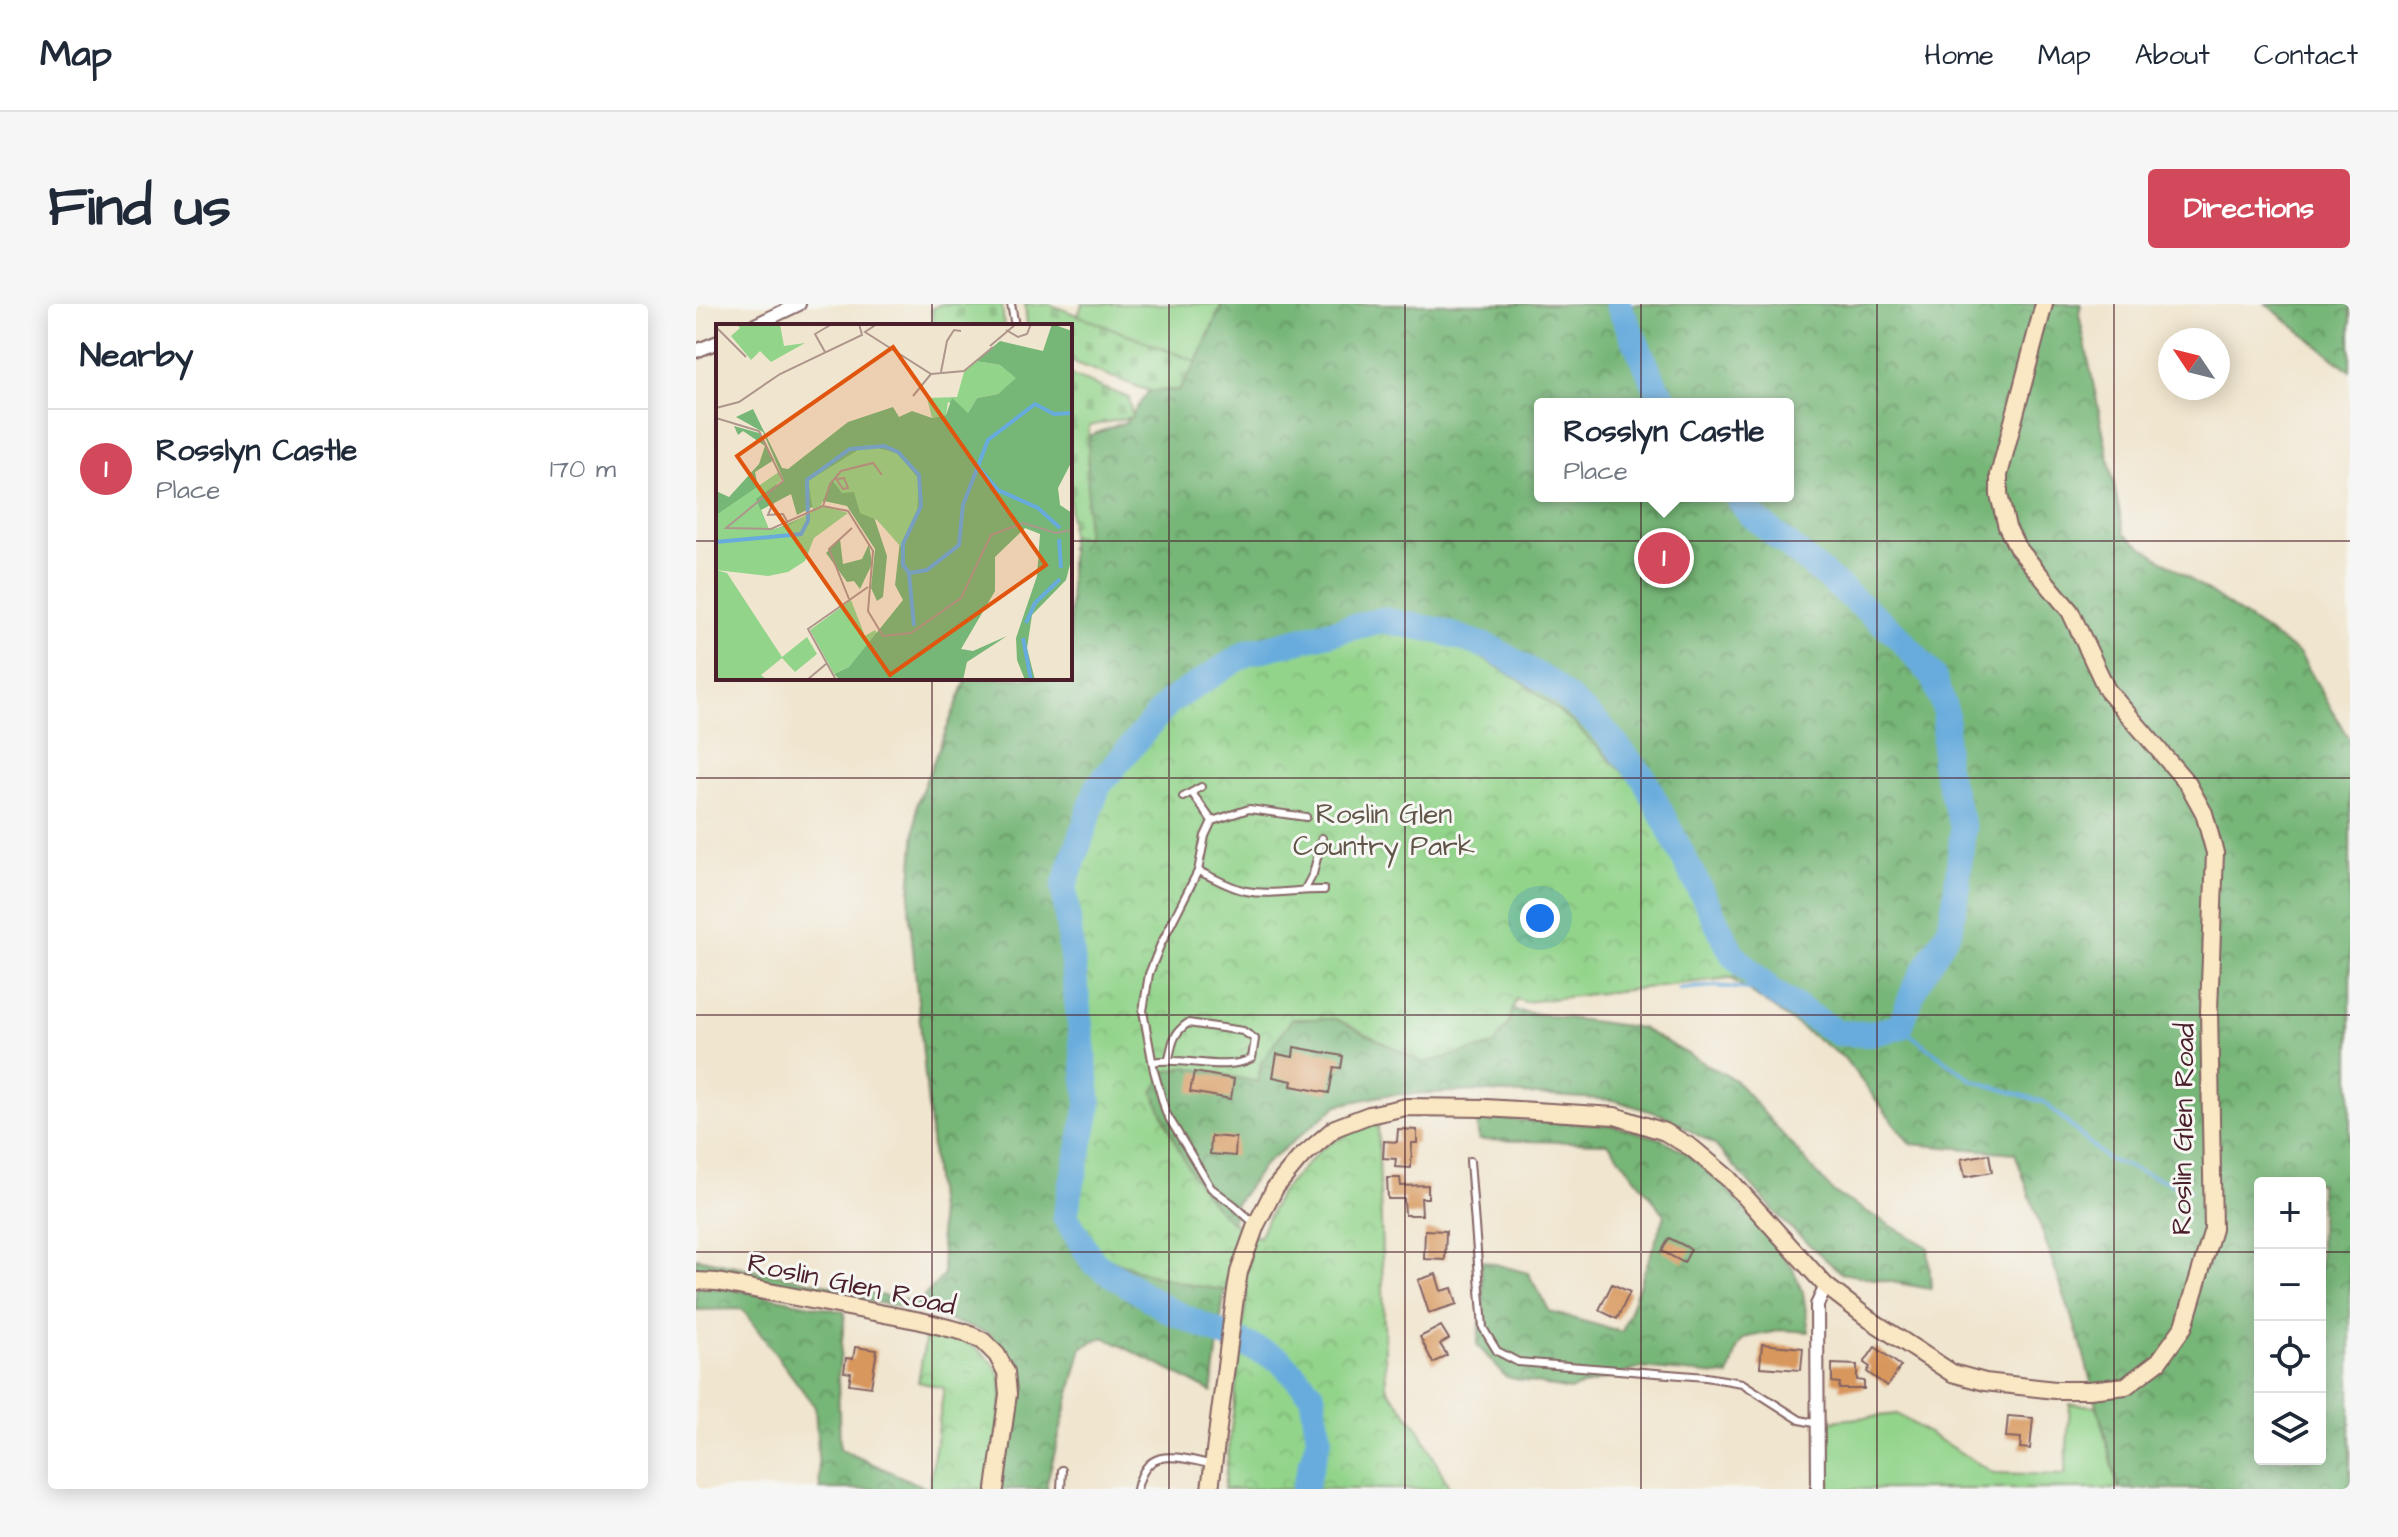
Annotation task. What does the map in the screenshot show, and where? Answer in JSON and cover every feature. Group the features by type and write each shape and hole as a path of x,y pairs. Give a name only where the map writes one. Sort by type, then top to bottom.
{"main road":[{"name":"Roslin Glen Road","path":"1210,1489 1239,1272 1256,1225 1275,1188 1299,1159 1335,1128 1369,1115 1406,1107 1615,1116 1665,1132 1692,1148 1729,1179 1826,1286 1869,1319 1952,1373 1985,1382 2055,1390 2126,1386 2159,1361 2184,1326 2213,1229 2209,1010 2215,853 2204,813 2188,784 2107,690 2070,611 2017,547 2007,527 1999,495 1999,475 2044,304"},
{"name":"Roslin Glen Road","path":"696,1281 717,1282 921,1321 964,1332 983,1341 997,1355 1006,1372 1008,1394 995,1489"}],"street":[{"path":"757,324 799,304"},
{"path":"696,351 716,343"},
{"path":"1818,1489 1817,1305 1826,1286"}],"lane":[{"path":"1011,304 1015,324"},
{"path":"1183,797 1201,787"},
{"path":"1192,793 1212,821"},
{"path":"1256,1225 1211,1188 1166,1113 1143,1011 1149,974 1198,871 1205,836 1212,821 1249,809 1306,817"},
{"path":"1305,889 1313,874 1322,838"},
{"path":"1198,871 1245,891 1279,893 1324,890"},
{"path":"1153,1062 1169,1059 1242,1064 1252,1058 1255,1039 1243,1031 1188,1023 1172,1041 1169,1059"},
{"path":"1470,1161 1483,1328 1497,1351 1518,1362 1706,1377 1742,1383 1800,1420 1818,1424"},
{"path":"1137,1489 1144,1469 1162,1456 1215,1464"},
{"path":"1061,1489 1062,1470"}],"green space":[{"path":"941,304 1002,304 1004,324 933,324 932,309"},
{"path":"1025,304 1049,304 1197,362 1179,390 1149,391 1072,362 1072,324 1027,324"},
{"path":"1082,304 1222,304 1197,362 1078,316"},
{"path":"1222,304 2081,304 2079,314 2124,534 2300,654 2350,741 2350,1489 2119,1489 2081,1344 2015,1153 1910,1144 1844,1058 1706,961 1473,1005 1641,1028 1735,1080 1833,1192 1928,1247 1931,1289 1841,1273 1785,1223 1715,1145 1663,1115 1613,1100 1476,1091 1385,1095 1338,1105 1264,1165 1235,1205 1212,1392 1104,1337 1082,1347 1047,1489 1001,1489 1004,1354 989,1333 916,1310 720,1272 696,1271 696,1258 918,1303 944,1275 909,907 917,803 966,680 1072,680 1072,511 1086,437 1126,422 1149,391 1179,390 1197,362"},
{"path":"2266,304 2350,304 2350,371"},
{"path":"1072,376 1129,398 1132,417 1089,426 1086,538 1072,536"},
{"name":"Roslin Glen Country Park","path":"1382,628 1460,645 1526,684 1574,724 1634,783 1725,958 1739,977 1525,1002 1516,999 1509,1022 1494,1045 1424,1063 1336,1019 1292,1019 1261,1063 1258,1082 1186,1067 1165,1072 1153,1092 1193,1176 1222,1214 1259,1237 1279,1194 1321,1149 1353,1130 1378,1123 1386,1387 1419,1429 1450,1489 1224,1489 1247,1293 1190,1285 1136,1270 1101,1255 1073,1215 1097,1098 1071,890 1102,792 1172,709 1248,660"},
{"path":"1476,1118 1612,1125 1662,1139 1689,1155 1725,1186 1792,1267 1803,1292 1809,1332 1782,1330 1744,1338 1737,1349 1729,1376 1641,1368 1569,1390 1506,1377 1477,1345 1483,1303 1481,1260 1528,1273 1550,1312 1622,1332 1665,1215 1608,1143 1479,1140"},
{"path":"696,1287 731,1289 845,1312 838,1378 840,1449 928,1489 820,1489 815,1407 742,1309 696,1310"},
{"path":"927,1330 958,1339 977,1349 999,1373 1001,1411 989,1489 929,1489 944,1388 918,1382"},
{"path":"2070,1404 2097,1406 2119,1489 1829,1489 1830,1421 1897,1414 1994,1473 2065,1475"}],"building":[{"path":"1671,533 1680,579 1657,584 1648,537"},
{"path":"1294,1047 1343,1056 1341,1068 1334,1067 1329,1093 1291,1086 1292,1081 1273,1077 1277,1054 1293,1057"},
{"path":"1194,1072 1234,1079 1231,1099 1190,1092"},
{"path":"1398,1129 1417,1130 1417,1143 1412,1143 1411,1168 1395,1167 1396,1159 1383,1158 1384,1141 1397,1142"},
{"path":"1211,1136 1236,1138 1235,1156 1210,1154"},
{"path":"1989,1154 1992,1172 1965,1177 1961,1159"},
{"path":"1387,1178 1400,1178 1401,1186 1428,1185 1428,1198 1421,1198 1422,1215 1405,1215 1404,1199 1388,1199"},
{"path":"1425,1230 1446,1231 1445,1260 1424,1259"},
{"path":"1669,1238 1691,1249 1684,1263 1662,1251"},
{"path":"1436,1274 1441,1291 1452,1288 1457,1304 1429,1313 1418,1280"},
{"path":"1612,1284 1630,1292 1617,1319 1599,1310"},
{"path":"1441,1326 1449,1339 1440,1344 1447,1355 1433,1363 1420,1337"},
{"path":"1762,1344 1803,1348 1801,1370 1760,1367"},
{"path":"855,1347 877,1350 871,1387 849,1384 851,1373 844,1372 846,1358 853,1359"},
{"path":"1875,1347 1901,1366 1887,1386 1867,1372 1870,1367 1864,1363"},
{"path":"1832,1364 1857,1365 1857,1380 1864,1381 1864,1389 1839,1389 1840,1383 1832,1382"},
{"path":"2008,1416 2033,1418 2030,1449 2020,1448 2021,1438 2006,1437"}],"waterway":[{"path":"1618,304 1664,398"},
{"path":"1304,1489 1319,1438 1312,1394 1279,1359 1168,1310 1093,1262 1065,1216 1089,1104 1064,887 1098,786 1169,702 1247,653 1382,620 1437,630 1491,648 1549,682 1602,728 1643,777 1733,955 1771,991 1838,1033 1868,1034 1900,1027 1915,987 1950,928 1956,896 1963,828 1944,764 1946,713 1933,676 1896,634 1749,513 1741,502"},
{"path":"1679,989 1715,986 1771,991"},
{"path":"1900,1027 1972,1080 2044,1102 2107,1159 2190,1190"}],"place":[{"name":"Rosslyn Castle","path":"1664,558"}]}
